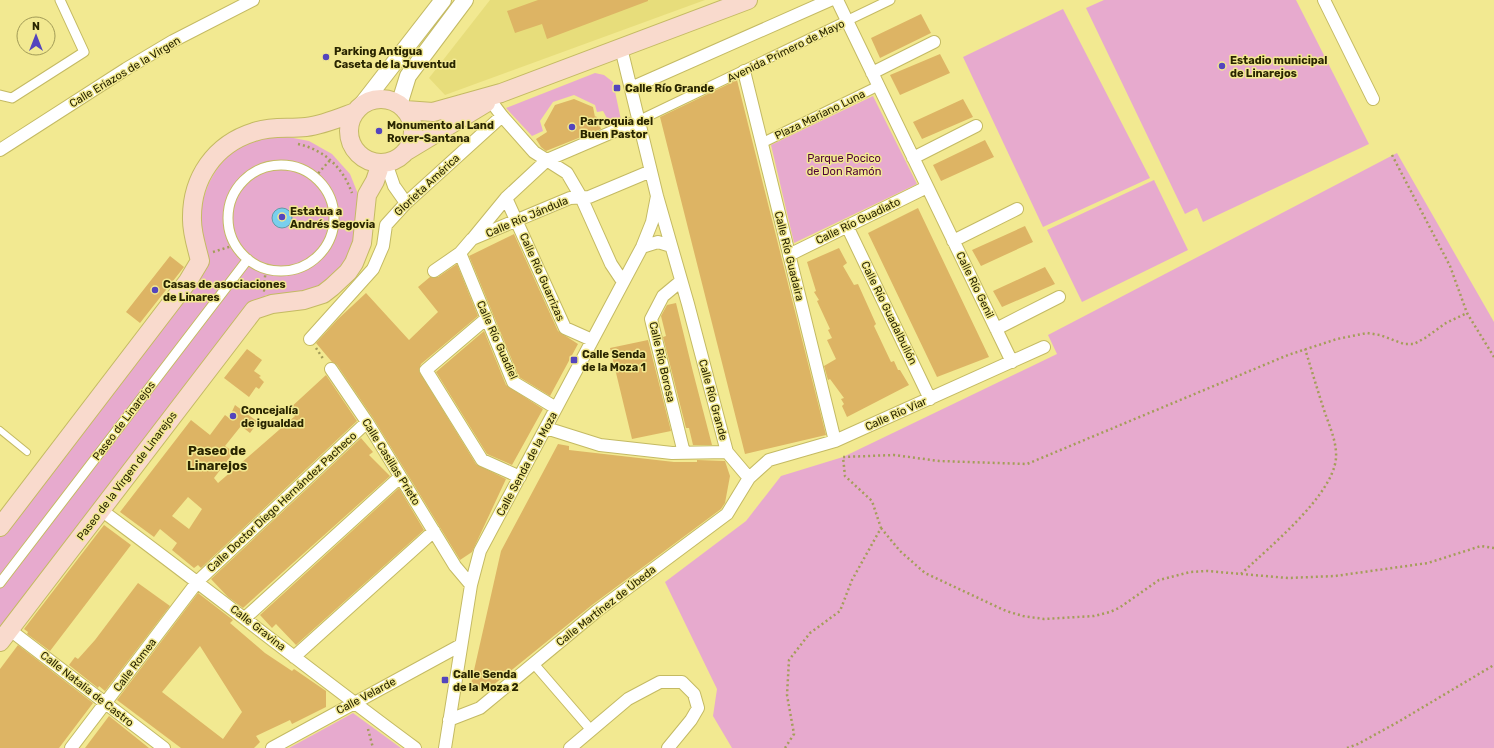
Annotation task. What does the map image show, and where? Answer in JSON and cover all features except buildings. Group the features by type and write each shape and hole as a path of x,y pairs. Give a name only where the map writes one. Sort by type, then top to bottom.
{"main road":[{"path":"0,527 184,287 200,261 192,229 192,207 200,180 213,158 232,141 254,132 278,128 305,127 323,124 358,109 366,103 379,100 392,102 402,107 433,112 496,96 748,0"},
{"path":"358,109 349,130 354,148 368,160 383,163 393,161 405,152 461,120 496,96"},
{"path":"402,107 412,124 413,131 409,146 405,152"},
{"name":"Paseo de la Virgen de Linarejos","path":"5,636 254,310 272,304 304,300 323,294 348,272 354,263 362,243 367,195 383,163"}],"street":[{"path":"0,95 12,98 84,52 60,0"},
{"name":"Calle Eriazos de la Virgen","path":"0,150 126,69 173,41 253,0"},
{"path":"358,109 443,0"},
{"path":"402,107 408,76 465,0"},
{"path":"631,88 830,0"},
{"name":"Calle Río Genil","path":"837,0 1012,362"},
{"name":"Avenida Primero de Mayo","path":"638,121 890,0"},
{"path":"1324,0 1373,99"},
{"path":"872,73 934,42"},
{"name":"Calle Río Grande","path":"621,48 657,196 727,452 749,478"},
{"name":"Calle Río Guadaira","path":"744,71 835,441"},
{"name":"Plaza Mariano Luna","path":"762,143 878,86"},
{"path":"496,96 502,116 534,152 567,173 581,197 611,264 623,282"},
{"name":"Glorieta América","path":"310,339 373,268 383,246 386,226 406,203 502,116"},
{"path":"472,240 506,198 547,160 638,121"},
{"path":"913,158 976,126"},
{"path":"383,163 394,186 406,203"},
{"path":"279,165 296,166 316,177 325,186 333,202 335,220 331,238 322,254 307,265 290,271 266,270 240,253 235,245 228,222 229,205 236,190 247,177 262,168 279,165"},
{"name":"Calle Río Jándula","path":"434,271 460,253 472,240 570,198 589,197 651,171"},
{"name":"Calle Río Guadiato","path":"789,255 927,187"},
{"name":"Calle Senda de la Moza","path":"445,748 471,585 480,551 642,247 652,222 657,196"},
{"name":"Calle Río Guarrizas","path":"506,198 565,328 592,340"},
{"name":"Calle Río Genil","path":"953,241 1017,209"},
{"name":"Calle Río Guadalbullón","path":"847,226 930,399"},
{"path":"642,247 658,242 671,246"},
{"name":"Calle Río Guadiel","path":"460,253 513,382 556,408"},
{"name":"Paseo de Linarejos","path":"0,583 248,259"},
{"name":"Calle Río Borosa","path":"681,281 663,296 651,319 684,453"},
{"name":"Calle Río Genil","path":"996,329 1059,297"},
{"path":"487,318 426,370 482,460 520,477"},
{"name":"Calle Río Viar","path":"749,478 769,460 835,441 1044,347"},
{"name":"Calle Casillas Prieto","path":"331,369 367,422 455,566 471,585"},
{"name":"Calle Doctor Diego Hernández Pacheco","path":"198,581 367,422"},
{"path":"546,428 600,445 672,453 727,452"},
{"path":"245,618 400,477"},
{"name":"Calle Martínez de Úbeda","path":"449,720 480,708 597,610 727,514 749,478"},
{"name":"Calle Gravina","path":"101,510 198,581 354,703 415,748"},
{"path":"294,656 434,531"},
{"name":"Calle Romea","path":"71,748 198,581"},
{"name":"Calle Natalia de Castro","path":"5,636 105,704 164,748"},
{"name":"Calle Velarde","path":"272,748 461,645"},
{"path":"534,664 591,730"},
{"path":"570,748 628,699 660,682 682,682 694,694 698,708 691,720 668,748"}],"lane":[{"path":"0,430 27,452"}],"path":[{"path":"295,143 311,147 331,159 348,179 354,198"},
{"path":"1392,155 1450,266 1467,313 1494,357"},
{"path":"316,177 331,159"},
{"path":"212,247 213,253 235,245"},
{"path":"266,270 264,290 270,291"},
{"path":"1467,313 1446,323 1414,344 1404,344 1380,335 1367,334 1338,339 1305,349 1027,464 939,461 894,455 843,456 845,476 872,501 881,528 900,551 925,573 1006,611 1035,619 1094,616 1110,612 1119,608 1159,580 1174,575 1207,572 1288,578 1335,576 1428,563 1481,546 1494,548"},
{"path":"310,339 331,369"},
{"path":"1241,574 1298,519 1316,499 1325,486 1334,465 1336,456 1333,439 1305,349"},
{"path":"785,748 794,734 787,694 789,660 810,633 840,611 852,580 881,528"},
{"path":"1347,748 1358,744 1398,722 1494,665"},
{"path":"367,722 373,748"}],"shaded area":[{"path":"490,0 705,0 445,95 429,78"}],"green space":[{"name":"Estadio municipal de Linarejos","path":"1104,0 1296,0 1369,144 1203,222 1197,208 1185,214 1086,8"},
{"path":"1063,9 1150,178 1043,227 963,57"},
{"path":"595,73 604,75 613,82 621,120 606,127 603,123 608,120 603,111 597,112 595,105 574,95 553,102 540,121 543,131 532,136 506,108"},
{"name":"Parque Pocico de Don Ramón","path":"873,96 917,184 794,243 771,145"},
{"path":"283,136 309,141 332,154 350,174 360,199 354,250 340,272 318,288 293,296 266,295 248,310 0,634 0,533 208,262 201,220 204,198 212,176 226,158 245,144 259,139"},
{"path":"1397,153 1494,322 1494,748 732,748 713,716 717,689 665,582 746,521 781,476 843,457 1057,354 1048,335"},
{"path":"1154,180 1188,250 1082,302 1047,230"},
{"path":"353,713 401,748 289,748"}],"water":[{"path":"282,208 289,211 292,218 289,225 282,228 275,225 272,218 275,211"}],"place":[{"name":"Parking Antigua Caseta de la Juventud","path":"326,57"},
{"name":"Estadio municipal de Linarejos","path":"1222,66"},
{"name":"Calle Río Grande","path":"617,88"},
{"name":"Parroquia del Buen Pastor","path":"572,127"},
{"name":"Monumento al Land Rover-Santana","path":"379,131"},
{"name":"Estatua a Andrés Segovia","path":"282,217"},
{"name":"Casas de asociaciones de Linares","path":"155,290"},
{"name":"Calle Senda de la Moza 1","path":"574,360"},
{"name":"Concejalía de igualdad","path":"233,416"},
{"name":"Calle Senda de la Moza 2","path":"445,680"}],"district":[{"name":"Paseo de Linarejos","path":"217,458"}]}
